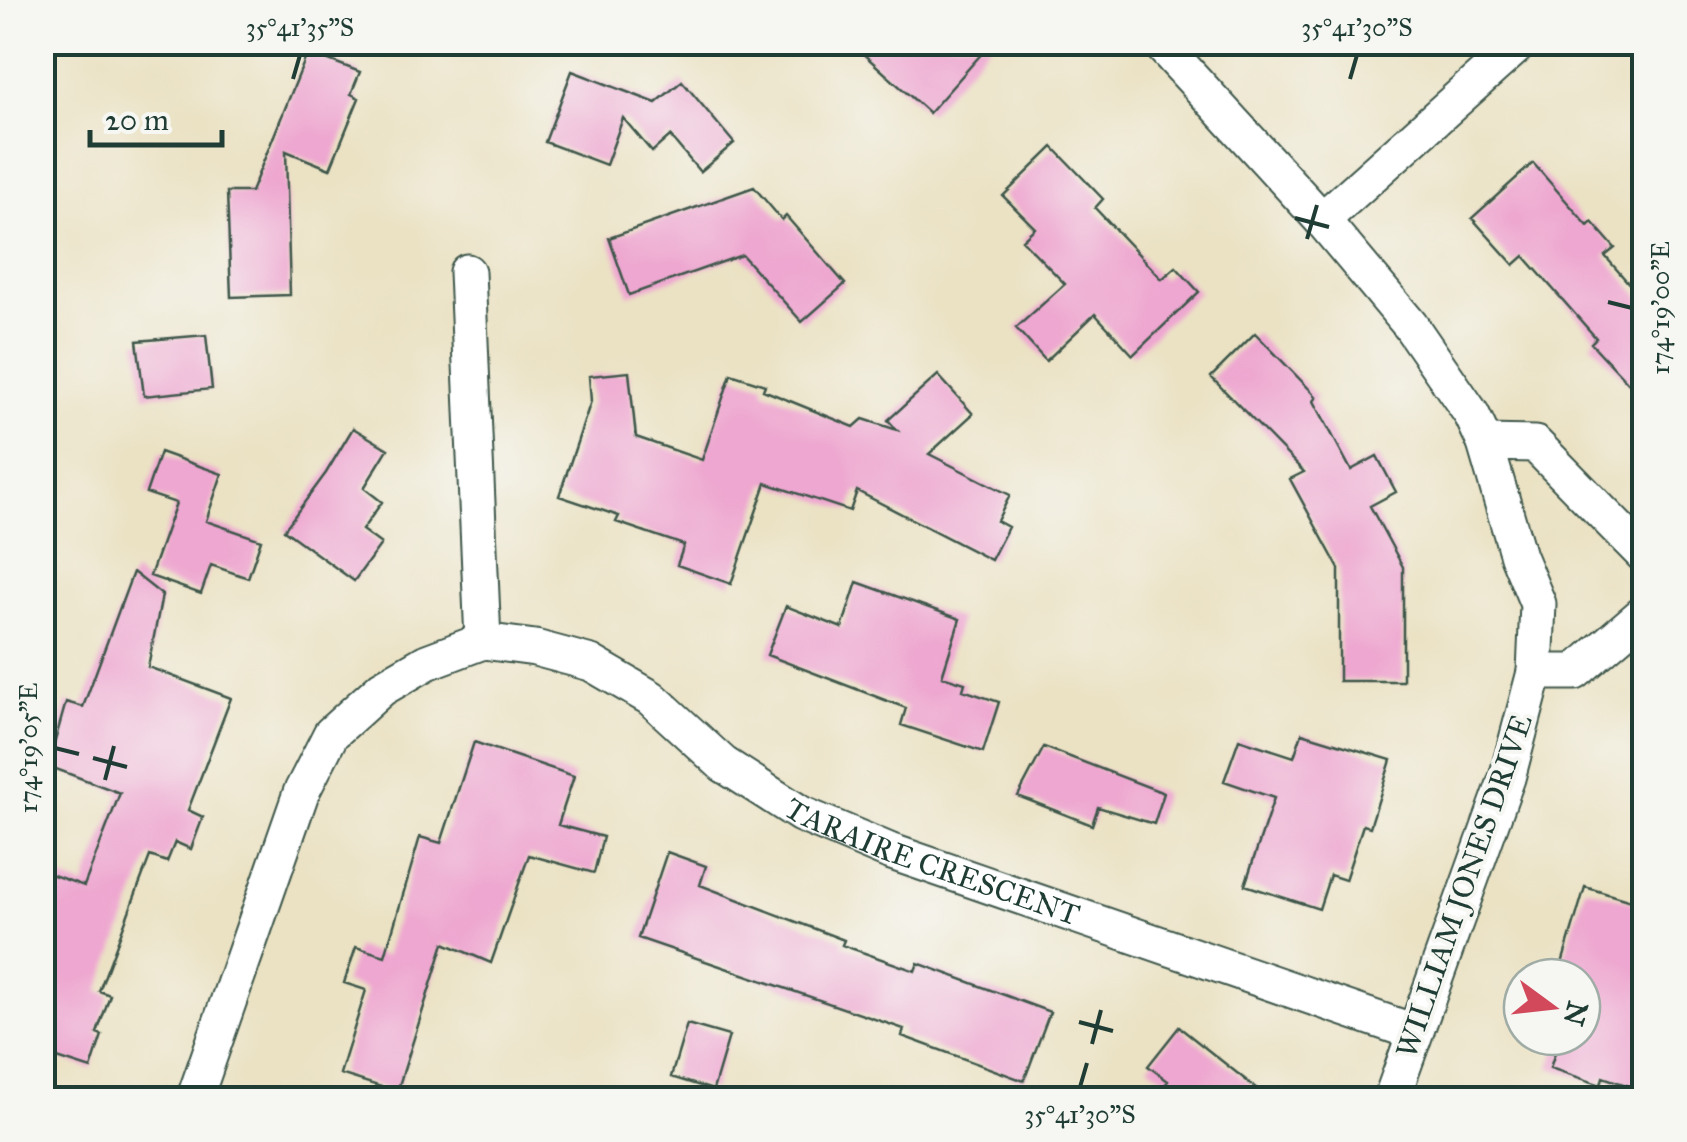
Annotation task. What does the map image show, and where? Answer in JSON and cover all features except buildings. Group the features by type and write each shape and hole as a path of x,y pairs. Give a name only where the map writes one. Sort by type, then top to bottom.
{"street":[{"name":"WILLIAM JONES DRIVE","path":"1159,42 1322,220 1410,324 1472,415 1486,444 1518,556 1538,604 1534,672 1507,778 1391,1100"},
{"path":"1322,220 1521,42"},
{"path":"467,272 483,641"},
{"path":"1486,444 1535,444 1644,555"},
{"path":"1534,672 1575,672 1644,612"},
{"name":"TARAIRE CRESCENT","path":"194,1100 301,793 331,734 382,688 428,662 483,641 535,648 592,664 652,698 723,764 819,822 889,851 1414,1032"}]}
